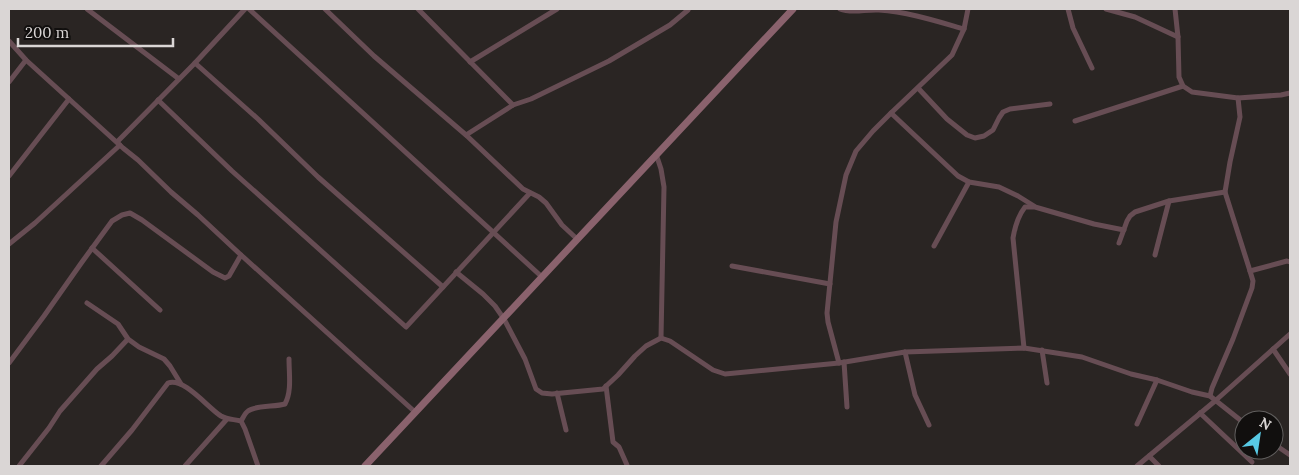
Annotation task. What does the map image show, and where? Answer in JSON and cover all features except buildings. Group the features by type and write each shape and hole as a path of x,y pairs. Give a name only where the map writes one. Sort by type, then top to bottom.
{"main road":[{"path":"365,466 792,9"}],"street":[{"path":"87,9 179,79"},
{"path":"9,244 35,223 118,143 247,9 542,277"},
{"path":"325,9 374,56 466,135 523,189 546,203 562,225 577,239"},
{"path":"418,9 514,105"},
{"path":"470,62 557,9"},
{"path":"466,135 514,105 531,99 609,61 670,25 689,9"},
{"path":"840,9 844,11 877,10 910,14 964,29"},
{"path":"847,407 842,362 828,322 827,313 836,222 846,175 856,151 873,131 952,55 964,29 968,9"},
{"path":"1068,9 1073,28 1092,68"},
{"path":"1106,9 1135,17 1178,37"},
{"path":"1175,9 1178,37 1177,66 1183,86 1192,92 1238,98 1290,93"},
{"path":"9,41 26,60 415,412"},
{"path":"9,82 26,60"},
{"path":"195,64 258,119 318,177 443,287"},
{"path":"1075,121 1183,86"},
{"path":"918,88 947,119 967,135 975,138 984,136 993,130 1003,112 1010,109 1050,104"},
{"path":"1210,396 1252,288 1250,271 1226,192 1230,162 1240,117 1238,98"},
{"path":"9,176 69,99"},
{"path":"158,100 232,171 406,327 530,193"},
{"path":"891,113 958,176 969,182 999,187 1018,196 1034,207"},
{"path":"656,154 664,187 661,338"},
{"path":"934,246 969,182"},
{"path":"1120,243 1130,216 1135,212 1169,201 1226,192"},
{"path":"1155,255 1169,201"},
{"path":"1024,348 1013,238 1020,214 1025,207 1034,207 1094,224 1124,230"},
{"path":"9,362 92,248 112,222 122,214 130,213 142,220 225,278 229,276 241,255"},
{"path":"92,248 160,310"},
{"path":"1250,271 1290,262"},
{"path":"732,266 830,284"},
{"path":"456,272 495,306 504,319 524,359 536,389 542,393 603,389 646,346 661,338 670,341 713,370 725,374 842,362 905,352 1024,348 1082,357 1132,374 1210,396 1234,415"},
{"path":"88,303 118,324 128,339 139,347 164,359 181,384"},
{"path":"1137,466 1215,401 1290,334"},
{"path":"19,466 60,411 97,369 128,339"},
{"path":"1273,349 1290,374"},
{"path":"1042,350 1047,383"},
{"path":"905,352 915,395 929,425"},
{"path":"241,421 248,411 285,404 290,385 289,359"},
{"path":"1137,424 1157,380"},
{"path":"101,466 137,424 168,383 173,381 181,384 219,415 227,419 241,421"},
{"path":"606,386 613,442 619,448 627,465"},
{"path":"558,393 566,430"},
{"path":"1200,413 1252,462"},
{"path":"184,466 227,419"},
{"path":"241,421 258,466"},
{"path":"1149,456 1159,466"}]}
